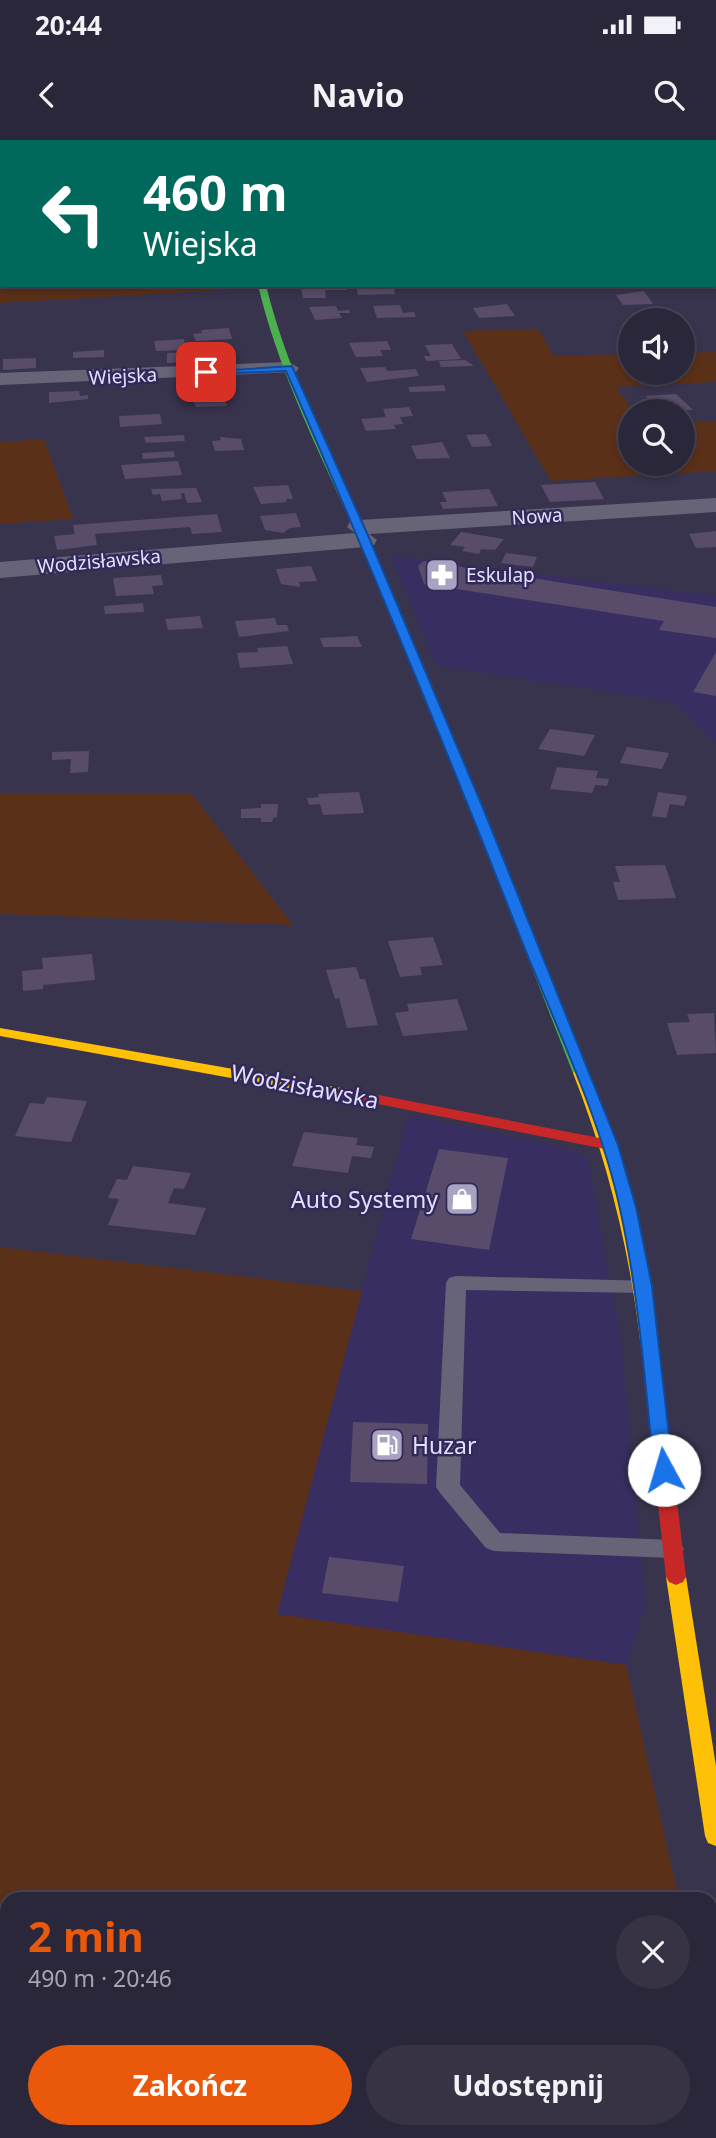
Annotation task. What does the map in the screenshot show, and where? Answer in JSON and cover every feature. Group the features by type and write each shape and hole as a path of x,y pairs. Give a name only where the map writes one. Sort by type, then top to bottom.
{"street":[{"path":"262,287 268,316 289,368 362,533 476,808 610,1145 628,1207 643,1286 672,1549 716,1836"},
{"name":"Wiejska","path":"0,379 289,368"},
{"name":"Nowa","path":"362,533 716,505"},
{"name":"Wodzisławska","path":"0,570 362,533"},
{"name":"Wodzisławska","path":"0,1031 307,1086 610,1145"}],"lane":[{"path":"643,1286 456,1283 448,1487 494,1542 672,1549"}],"shaded area":[{"path":"0,287 240,287 240,289 0,303"},
{"path":"538,329 554,356 618,354 618,385 656,385 616,387 624,399 618,399 618,476 634,476 551,481 463,331"},
{"path":"716,352 716,382 695,383 695,353"},
{"path":"716,421 716,471 695,472 695,422"},
{"path":"44,439 73,519 0,524 0,442"},
{"path":"391,556 716,596 716,743 674,702 436,665"},
{"path":"0,793 191,793 293,925 0,914"},
{"path":"408,1115 564,1147 588,1159 621,1343 645,1606 626,1665 442,1642 277,1614"},
{"path":"0,1247 362,1291 277,1614 626,1665 677,1892 0,1892"}],"building":[{"path":"346,287 347,290 325,290 326,298 303,298 301,288"},
{"path":"356,287 409,289 394,289 395,294 358,295"},
{"path":"644,291 653,304 623,305 616,295"},
{"path":"507,304 515,316 479,318 473,308"},
{"path":"400,305 403,313 414,312 416,317 377,318 373,306"},
{"path":"336,306 338,311 349,310 350,313 339,313 342,318 315,320 309,307"},
{"path":"229,328 232,339 196,341 193,334 202,333 201,330"},
{"path":"184,339 186,350 156,351 154,341"},
{"path":"387,341 391,350 380,350 383,356 356,357 349,343"},
{"path":"452,344 461,359 426,361 424,356 431,356 425,345"},
{"path":"104,350 104,357 73,358 73,352"},
{"path":"167,353 207,354 208,358 198,358 199,362 167,363"},
{"path":"36,358 36,368 3,370 3,359"},
{"path":"465,360 474,366 441,367 439,361"},
{"path":"385,367 387,371 416,369 419,376 367,382 360,368"},
{"path":"219,382 220,385 229,385 231,389 191,393 188,383"},
{"path":"444,385 446,391 410,392 408,387"},
{"path":"79,391 80,396 88,395 88,399 49,403 49,392"},
{"path":"676,394 681,399 648,399 646,396"},
{"path":"226,401 227,406 196,407 194,402"},
{"path":"409,407 413,416 400,417 403,424 394,425 396,429 366,431 361,419 386,417 383,409"},
{"path":"160,414 162,424 120,427 119,416"},
{"path":"486,434 492,446 472,447 466,435"},
{"path":"184,435 185,441 146,443 144,437"},
{"path":"220,437 241,439 244,450 215,451 212,441 221,440"},
{"path":"442,442 450,458 417,459 411,446"},
{"path":"174,451 175,457 143,459 142,453"},
{"path":"178,461 182,475 125,479 121,465"},
{"path":"595,482 604,499 550,502 541,485"},
{"path":"288,485 293,499 261,504 253,487"},
{"path":"196,488 202,502 187,503 184,493 181,493 182,499 162,501 160,494 153,495 151,489"},
{"path":"489,489 498,506 443,509 440,502 447,502 442,492"},
{"path":"296,513 301,527 290,528 283,533 265,530 260,516"},
{"path":"217,514 222,532 192,534 190,527 95,534 97,545 57,550 54,536 75,534 73,525"},
{"path":"716,531 716,547 696,548 689,534"},
{"path":"461,532 504,539 495,550 481,549 479,554 462,551 465,547 450,545"},
{"path":"506,553 537,557 533,567 501,563"},
{"path":"424,561 716,607 716,638 659,630 664,621 424,584 418,566"},
{"path":"311,566 317,581 299,582 300,587 281,584 276,569"},
{"path":"161,575 163,585 152,586 154,594 116,596 113,578"},
{"path":"143,603 144,612 105,614 104,606"},
{"path":"200,616 203,628 168,630 165,619"},
{"path":"275,618 277,625 287,625 289,631 239,637 235,621"},
{"path":"357,636 362,647 323,647 320,638"},
{"path":"287,646 293,664 240,668 237,653 258,652 257,648"},
{"path":"716,652 716,696 693,692"},
{"path":"550,729 595,735 584,756 538,749"},
{"path":"627,747 669,753 662,769 620,763"},
{"path":"89,751 88,772 70,773 71,759 52,760 52,752"},
{"path":"557,767 598,771 596,778 609,779 607,786 595,785 592,793 550,789"},
{"path":"359,792 364,813 323,815 320,804 309,805 307,798 319,797 318,794"},
{"path":"658,792 687,796 684,806 670,804 666,818 652,816"},
{"path":"261,804 278,804 277,817 273,818 272,822 261,822 261,818 241,818 241,809 261,808"},
{"path":"665,865 676,898 618,900 613,882 620,882 615,866"},
{"path":"433,937 443,965 420,967 422,975 400,977 388,941"},
{"path":"92,954 95,980 43,985 43,989 23,991 22,971 43,969 42,958"},
{"path":"356,967 360,979 365,979 378,1025 347,1028 339,998 335,999 326,970"},
{"path":"457,999 468,1030 403,1036 395,1013 409,1011 407,1004"},
{"path":"714,1013 716,1053 677,1055 667,1023 690,1022 687,1014"},
{"path":"47,1097 87,1101 71,1142 15,1136 30,1103 44,1104"},
{"path":"304,1132 358,1138 356,1145 374,1147 371,1158 352,1156 348,1173 292,1166"},
{"name":"Auto Systemy","path":"439,1149 508,1158 489,1250 411,1239"},
{"path":"133,1166 191,1173 184,1189 174,1188 168,1203 206,1208 195,1235 108,1225 119,1199 108,1198 117,1179 127,1180"},
{"path":"353,1422 428,1424 427,1484 350,1482"},
{"path":"329,1557 404,1566 398,1602 322,1593"}],"traffic: fast":[{"path":"262,287 280,349 293,382 393,607 581,1073"}],"traffic: slow":[{"path":"0,1032 353,1095"},
{"path":"581,1073 606,1139 625,1204 639,1270 649,1340"},
{"path":"676,1577 716,1836"}],"traffic: jam":[{"path":"353,1095 610,1145"},
{"path":"649,1340 676,1577"}],"place":[{"name":"Eskulap","path":"442,575"},
{"name":"Auto Systemy","path":"462,1199"},
{"name":"Huzar","path":"387,1445"}],"route":[{"path":"206,372 289,368 365,540 585,1077 610,1145 628,1207 643,1286 664,1470"}]}
